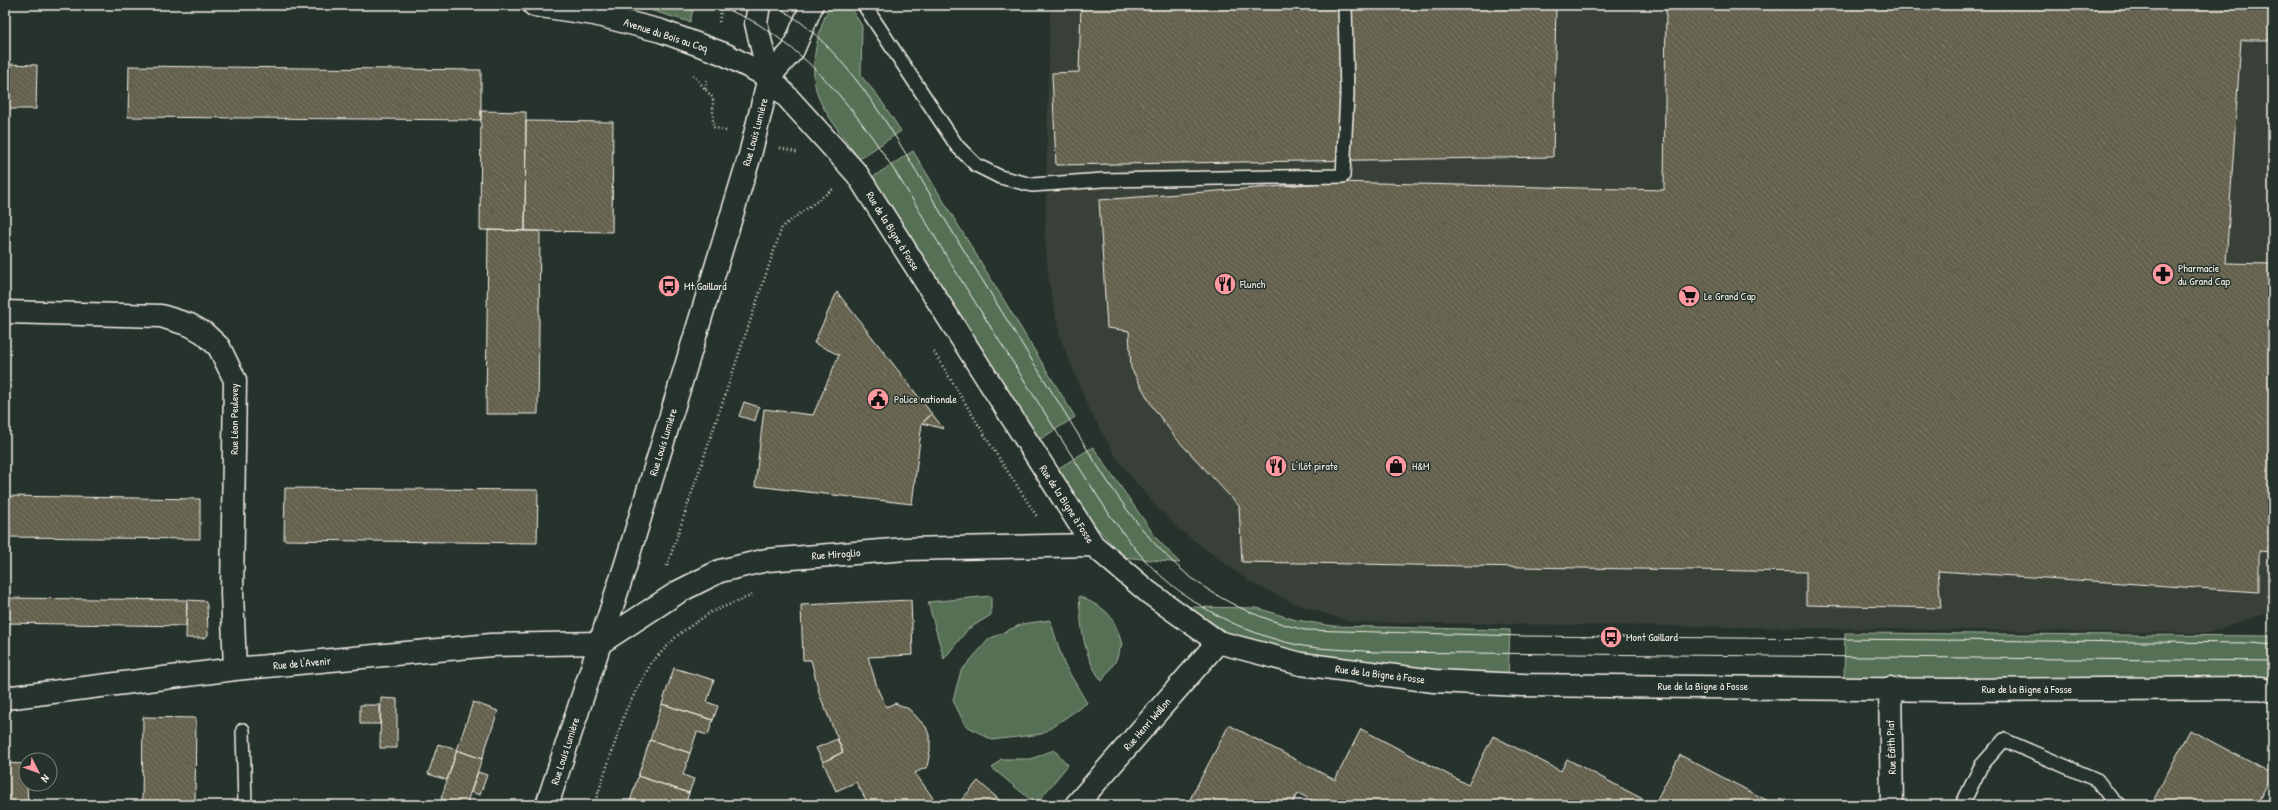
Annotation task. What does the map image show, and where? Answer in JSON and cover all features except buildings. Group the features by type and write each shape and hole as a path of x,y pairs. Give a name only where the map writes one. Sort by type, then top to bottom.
{"street":[{"name":"Avenue du Bois au Coq","path":"534,5 594,14 661,31 724,54 769,77"},
{"path":"759,5 756,23 769,77"},
{"path":"769,77 793,50 812,5"},
{"name":"Rue Louis Lumière","path":"547,805 625,566 754,139 769,77"},
{"name":"Rue de la Bigne à Fosse","path":"769,77 857,174 1093,545 1148,592 1218,642 1301,664 1434,681 1561,685 1890,688 1948,690 2261,688 2273,691"},
{"name":"Rue Léon Peulevey","path":"5,312 161,316 190,325 204,333 220,347 235,380 232,593 235,669"},
{"name":"Rue Miroglio","path":"600,643 673,596 720,571 767,560 906,549 1093,545"},
{"name":"Rue Henri Wallon","path":"1083,803 1218,642"},
{"name":"Rue de l'Avenir","path":"5,698 235,669 491,646 600,643"},
{"name":"Rue Édith Piaf","path":"1890,688 1892,805"}],"lane":[{"path":"864,5 957,146 976,165 1000,177 1032,185 1102,180 1343,176 1347,94 1345,5"},
{"path":"243,730 245,805"},
{"path":"1962,805 1981,766 2004,740 2098,780 2113,801 2118,805"}],"path":[{"path":"705,89 713,98 713,127 805,155"},
{"path":"830,182 838,195"},
{"path":"693,624 662,579 782,228 834,188"},
{"path":"933,350 995,452 1056,545"},
{"path":"594,805 626,710 650,663 679,634 711,612 756,593"}],"shaded area":[{"name":"Le Grand Cap","path":"1050,5 2273,5 2273,607 2266,613 2208,633 1351,622 1296,604 1250,582 1180,530 1150,500 1117,459 1088,407 1060,337 1049,283 1045,238"}],"green space":[{"path":"633,5 694,5 690,22"},
{"path":"830,5 849,5 862,26 861,76 878,96 901,131 859,159 829,117 821,103 814,79 817,40"},
{"path":"913,151 1075,417 1036,442 871,178"},
{"path":"1093,447 1157,539 1180,563 1123,557 1084,513 1054,471"},
{"path":"991,596 991,615 968,629 944,659 928,602"},
{"path":"1079,596 1097,605 1108,614 1115,625 1122,644 1115,662 1102,681 1091,662 1084,641"},
{"path":"1188,607 1257,608 1296,620 1333,626 1510,630 1508,678 1306,657 1234,637"},
{"path":"1050,620 1064,664 1087,703 1042,734 992,740 965,725 953,700 961,671 989,639 1022,624"},
{"path":"1845,633 2273,636 2273,682 1906,681 1844,678"},
{"path":"1054,750 1068,765 1036,804 992,768 1001,759 1031,759"}],"tram line":[{"path":"716,5 753,21 792,48 822,76 849,107 897,174 961,280 1111,517 1145,560 1161,576 1196,603 1215,614 1256,633 1277,640 1316,648 1374,652 2273,661"},
{"path":"775,5 793,16 824,43 863,89 898,141 1109,484 1133,518 1159,548 1188,575 1221,597 1259,616 1305,630 1524,636 2251,643 2273,645"}],"place":[{"name":"Pharmacie du Grand Cap","path":"2163,274"},
{"name":"Flunch","path":"1225,284"},
{"name":"Mt Gaillard","path":"669,286"},
{"name":"Le Grand Cap","path":"1689,296"},
{"name":"Police nationale","path":"878,399"},
{"name":"L'Ilôt pirate","path":"1276,466"},
{"name":"H&M","path":"1396,466"},
{"name":"Mont Gaillard","path":"1611,637"}]}
